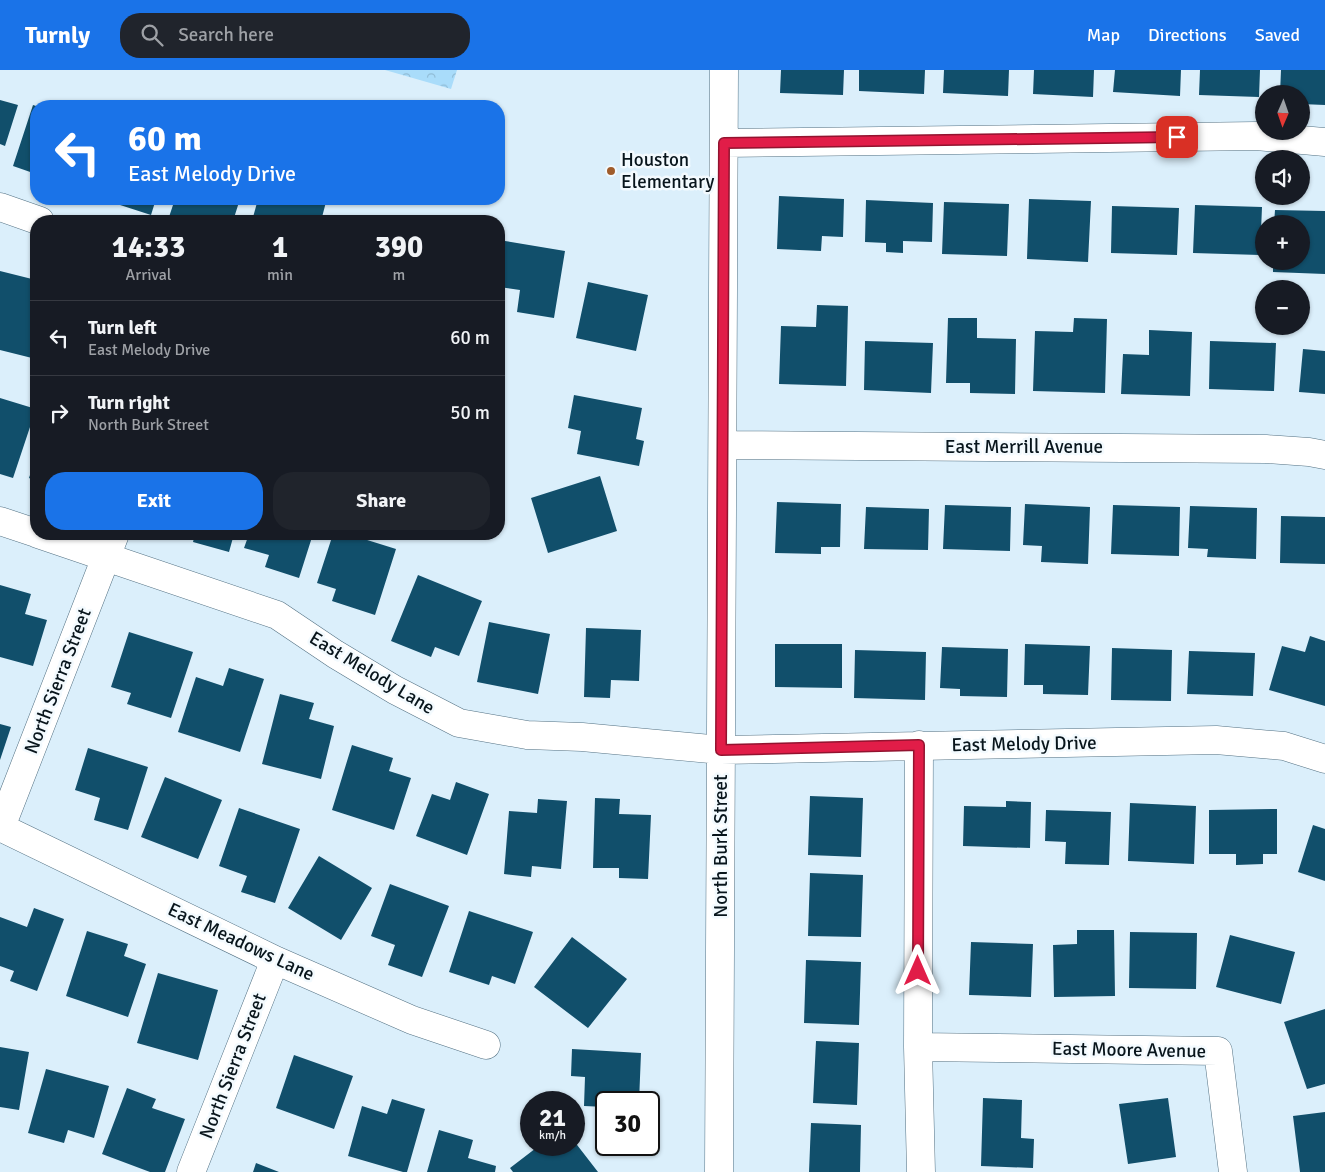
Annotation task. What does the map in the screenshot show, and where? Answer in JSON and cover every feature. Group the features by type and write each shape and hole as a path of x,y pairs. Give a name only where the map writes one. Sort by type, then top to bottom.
{"street":[{"name":"North Burk Street","path":"719,1172 724,70"},
{"path":"724,143 1256,136 1325,142"},
{"path":"0,208 30,218"},
{"name":"East Merrill Avenue","path":"723,445 1266,448 1325,455"},
{"name":"East Melody Lane","path":"0,521 30,532"},
{"name":"East Melody Lane","path":"77,540 110,545 277,615 335,654 380,681 459,723 527,735 582,737 721,750"},
{"name":"North Sierra Street","path":"1,827 110,545"},
{"name":"East Melody Drive","path":"721,750 1216,740 1284,746 1325,759"},
{"path":"919,745 918,1047 921,1172"},
{"name":"East Meadows Lane","path":"1,827 275,960 412,1020 486,1045"},
{"name":"North Sierra Street","path":"192,1172 275,960"},
{"name":"East Moore Avenue","path":"918,1047 1218,1051 1232,1172"}],"green space":[{"path":"385,70 457,70 451,89"}],"building":[{"path":"781,70 844,70 843,95 780,93"},
{"path":"859,70 925,70 924,94 859,91"},
{"path":"944,70 1009,70 1008,96 943,93"},
{"path":"1034,70 1094,70 1093,97 1033,94"},
{"path":"1115,70 1181,70 1180,96 1113,92"},
{"path":"1200,70 1260,70 1259,85 1255,85 1255,97 1199,95"},
{"path":"1281,70 1325,70 1325,105 1310,104 1310,85 1280,85"},
{"path":"0,100 18,105 5,146 0,144"},
{"path":"30,114 30,172 13,166"},
{"path":"779,196 844,199 843,237 822,236 821,251 777,249"},
{"path":"1029,199 1091,201 1088,262 1027,259"},
{"path":"866,200 933,203 932,242 903,241 903,253 886,252 886,243 865,242"},
{"path":"944,202 1009,204 1007,256 942,254"},
{"path":"120,205 154,205 151,215"},
{"path":"173,205 238,205 235,215 170,215"},
{"path":"256,205 325,205 323,215 254,215"},
{"path":"1195,205 1262,207 1262,215 1255,215 1255,255 1193,253"},
{"path":"1112,206 1179,208 1177,255 1111,253"},
{"path":"1275,210 1325,211 1325,274 1273,272 1273,270 1310,270 1310,215 1275,215"},
{"path":"505,241 565,251 554,318 517,312 520,290 505,288"},
{"path":"0,271 30,278 30,358 0,350"},
{"path":"588,282 648,295 636,351 576,338"},
{"path":"817,305 848,306 846,386 779,384 781,326 816,327"},
{"path":"948,318 977,318 977,338 1016,339 1015,394 970,393 970,383 946,383"},
{"path":"1074,318 1107,319 1105,393 1033,391 1035,331 1073,332"},
{"path":"1149,330 1192,332 1190,396 1121,394 1123,354 1149,355"},
{"path":"865,341 933,343 931,393 864,390"},
{"path":"1210,341 1276,343 1274,391 1209,389"},
{"path":"1303,349 1325,351 1325,394 1299,392"},
{"path":"574,395 642,408 636,439 644,441 639,466 577,454 581,431 568,428"},
{"path":"0,398 30,407 30,427 13,478 0,474"},
{"path":"600,476 617,531 548,553 531,498"},
{"path":"777,502 841,504 840,547 821,547 821,554 775,553"},
{"path":"1025,504 1090,507 1088,564 1041,562 1042,546 1023,545"},
{"path":"945,505 1011,507 1010,551 943,549"},
{"path":"1113,505 1180,507 1179,556 1111,554"},
{"path":"1190,506 1257,508 1256,559 1207,557 1208,549 1188,548"},
{"path":"866,507 929,509 928,550 864,549"},
{"path":"1281,516 1325,517 1325,564 1280,563"},
{"path":"194,540 232,540 229,552 193,542"},
{"path":"247,540 311,540 299,578 265,567 269,555 244,548"},
{"path":"331,540 367,540 396,549 375,615 332,601 336,589 317,583"},
{"path":"418,575 482,601 459,656 435,647 431,657 391,641"},
{"path":"0,585 31,594 25,614 47,620 33,666 0,657"},
{"path":"489,622 550,634 538,694 477,682"},
{"path":"586,628 641,630 639,681 611,680 610,698 584,697"},
{"path":"129,632 193,652 171,718 127,704 131,693 111,687"},
{"path":"1310,636 1325,641 1325,706 1269,690 1282,646 1305,652"},
{"path":"775,644 842,644 842,688 775,687"},
{"path":"1025,644 1090,646 1088,695 1043,694 1043,685 1024,685"},
{"path":"942,647 1008,649 1007,697 960,696 960,689 940,688"},
{"path":"1112,648 1172,650 1171,701 1111,700"},
{"path":"855,650 926,652 925,700 854,698"},
{"path":"1189,651 1255,653 1253,696 1187,694"},
{"path":"229,668 264,679 240,752 178,732 196,677 223,686"},
{"path":"280,694 314,703 309,719 334,726 321,779 262,764"},
{"path":"0,724 11,727 0,760"},
{"path":"352,745 393,758 389,771 411,778 394,830 332,810"},
{"path":"88,748 148,767 128,830 94,820 100,798 75,790"},
{"path":"165,777 222,800 198,859 141,837"},
{"path":"456,782 489,794 467,855 416,836 432,794 450,800"},
{"path":"810,796 863,798 861,857 808,855"},
{"path":"595,798 620,799 619,814 651,815 648,879 619,878 619,868 593,868"},
{"path":"538,799 567,801 561,869 532,866 531,877 504,874 509,811 537,813"},
{"path":"1006,801 1031,802 1030,848 963,846 964,806 1006,807"},
{"path":"1130,803 1196,806 1194,864 1128,861"},
{"path":"239,808 300,829 275,903 241,892 247,876 219,866"},
{"path":"1277,809 1277,854 1263,854 1263,864 1236,865 1236,854 1209,854 1209,810"},
{"path":"1046,810 1111,812 1109,865 1065,864 1066,842 1045,841"},
{"path":"1313,825 1325,829 1325,881 1298,872"},
{"path":"319,856 372,888 341,940 288,908"},
{"path":"810,873 863,875 861,937 808,936"},
{"path":"390,884 449,906 422,977 388,965 395,945 371,936"},
{"path":"34,908 64,919 37,991 10,981 14,971 0,966 0,917 27,927"},
{"path":"469,911 533,932 515,984 492,976 489,985 449,972"},
{"path":"1077,930 1114,930 1115,996 1054,997 1053,945 1077,944"},
{"path":"87,931 128,944 124,956 146,964 128,1017 66,996"},
{"path":"1130,932 1197,933 1196,989 1129,988"},
{"path":"1230,935 1295,952 1281,1004 1216,987"},
{"path":"572,937 627,979 588,1028 534,987"},
{"path":"971,942 1033,944 1031,997 969,995"},
{"path":"806,960 861,962 859,1025 804,1023"},
{"path":"158,973 218,990 198,1060 137,1043"},
{"path":"1325,1009 1325,1084 1307,1089 1284,1022"},
{"path":"816,1041 859,1043 857,1105 813,1103"},
{"path":"0,1047 29,1052 19,1110 0,1107"},
{"path":"572,1049 641,1053 639,1091 595,1091 595,1106 585,1106 585,1077 571,1076"},
{"path":"294,1055 353,1076 334,1129 276,1108"},
{"path":"46,1069 109,1086 94,1138 68,1130 64,1143 28,1133"},
{"path":"127,1088 156,1099 152,1108 185,1119 165,1172 150,1172 102,1154"},
{"path":"983,1098 1022,1100 1021,1138 1034,1139 1033,1168 981,1166"},
{"path":"1168,1098 1176,1157 1128,1164 1119,1104"},
{"path":"392,1099 425,1109 407,1172 348,1156 362,1106 387,1114"},
{"path":"1325,1112 1325,1172 1300,1172 1293,1116"},
{"path":"811,1123 861,1125 860,1172 809,1172"},
{"path":"439,1130 473,1140 468,1158 496,1166 495,1172 427,1172"},
{"path":"585,1155 598,1172 513,1172 510,1168 526,1156"},
{"path":"256,1163 279,1172 253,1172"}],"place":[{"name":"Houston Elementary","path":"611,171"}],"route":[{"path":"918,971 919,745 721,750 724,143 1177,137"}]}
